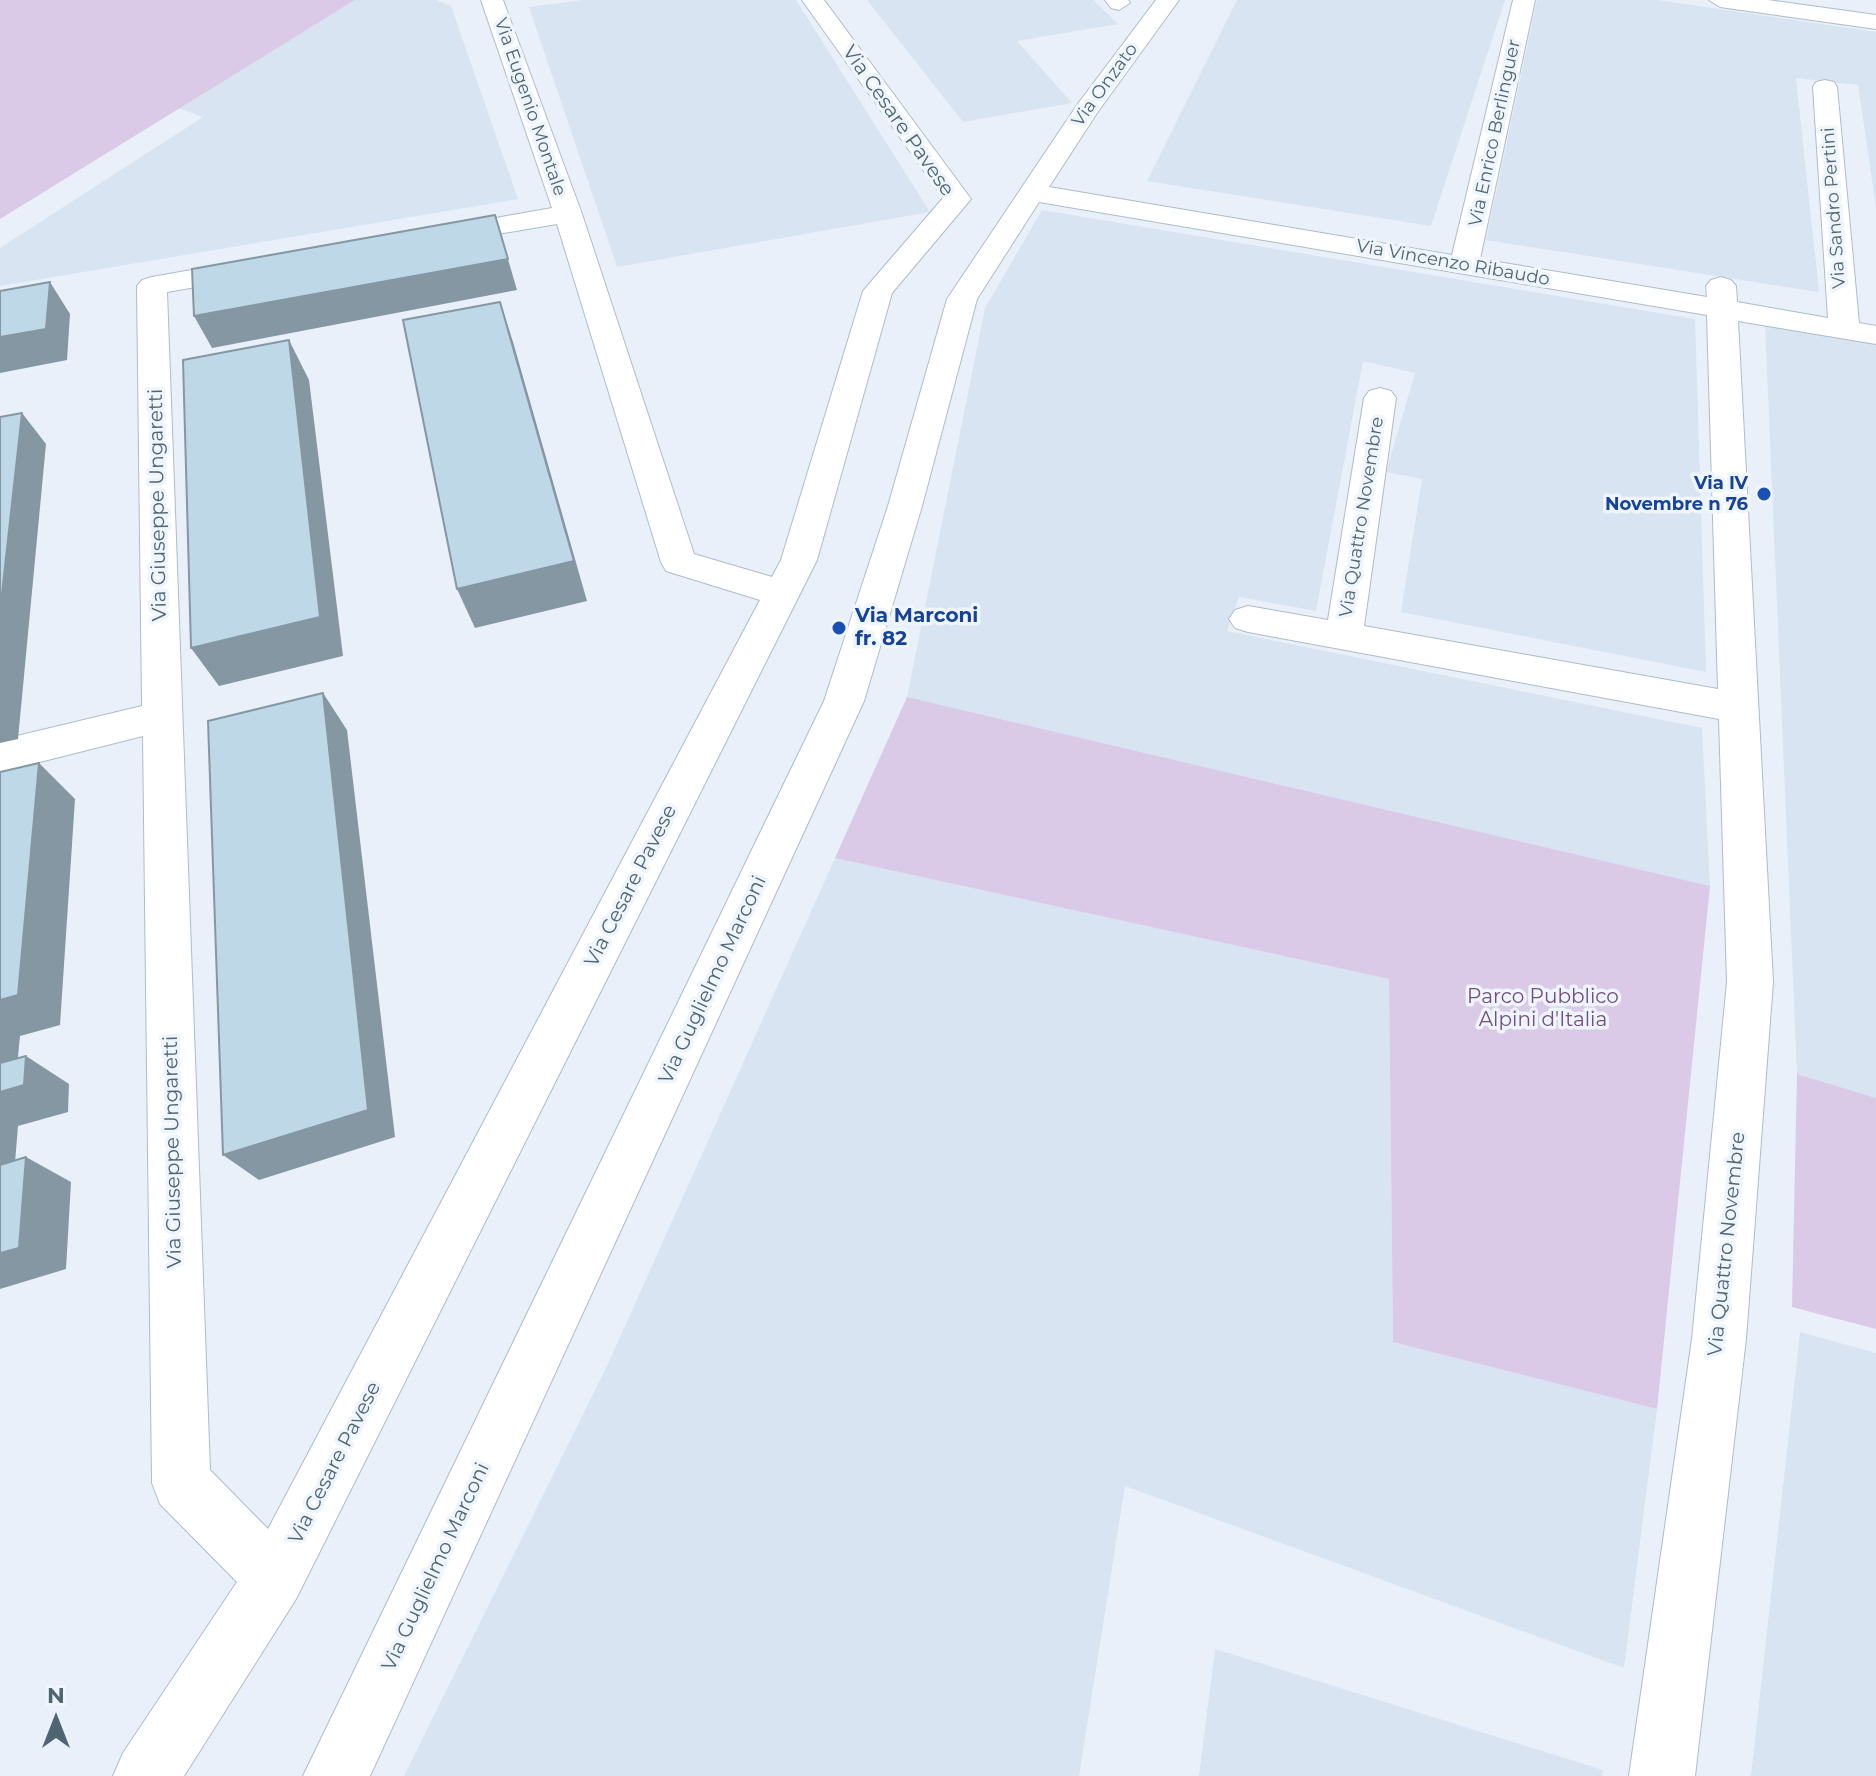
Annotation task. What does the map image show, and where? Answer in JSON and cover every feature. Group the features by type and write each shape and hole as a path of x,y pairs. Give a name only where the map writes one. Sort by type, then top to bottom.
{"street":[{"name":"Via Eugenio Montale","path":"492,0 568,214"},
{"name":"Via Cesare Pavese","path":"146,1776 275,1578 799,560 878,291 938,270 957,199 813,0"},
{"name":"Via Onzato","path":"1037,181 1168,0"},
{"name":"Via Enrico Berlinguer","path":"1468,254 1524,0"},
{"path":"1720,0 1838,8 1876,22"},
{"name":"Via Sandro Pertini","path":"1825,87 1843,318"},
{"name":"Via Guglielmo Marconi","path":"336,1776 844,701 905,506 962,299 938,270 1037,181"},
{"name":"Via Vincenzo Ribaudo","path":"1037,181 1843,318 1876,313"},
{"path":"403,242 568,214 679,562 781,593"},
{"name":"Via Giuseppe Ungaretti","path":"275,1578 181,1483 152,286 285,263"},
{"name":"Via Quattro Novembre","path":"1662,1776 1719,1339 1750,982 1721,298"},
{"name":"Via Vincenzo Ribaudo","path":"1843,318 1876,335"},
{"name":"Via Quattro Novembre","path":"1344,636 1380,398"},
{"name":"Via Quattro Novembre","path":"1248,619 1740,708"},
{"path":"0,756 163,716"}],"shaded area":[{"path":"355,0 437,0 451,6 518,199 0,286 0,248 203,117 178,108"},
{"path":"582,0 796,0 930,212 617,267 529,7"},
{"path":"867,0 1093,0 1118,24 1017,41 1072,103 963,122"},
{"path":"1237,0 1505,0 1431,226 1147,181"},
{"path":"1537,0 1658,0 1876,32 1876,207 1858,85 1796,78 1819,292 1486,240"},
{"path":"1042,210 1695,319 1706,672 1401,612 1422,479 1386,472 1415,373 1363,361 1316,611 1239,597 1227,631 1702,728 1710,886 907,697 985,308"},
{"path":"1765,323 1876,343 1876,1098 1797,1074"},
{"path":"835,858 1389,979 1393,1342 1657,1409 1624,1668 1125,1486 1079,1776 404,1776 607,1366"},
{"path":"1800,1332 1876,1353 1876,1776 1751,1776"},
{"path":"1215,1649 1603,1770 1602,1776 1199,1776"}],"green space":[{"path":"0,0 355,0 0,219"},
{"name":"Parco Pubblico Alpini d'Italia","path":"907,697 1710,886 1657,1409 1393,1342 1389,979 835,858"},
{"path":"1797,1074 1876,1098 1876,1329 1792,1307"}],"building":[{"path":"495,215 508,259 194,316 192,269"},
{"path":"50,282 46,329 0,337 0,291"},
{"path":"500,302 574,561 457,589 403,320"},
{"path":"289,340 320,617 191,648 183,360"},
{"path":"22,413 0,612 0,417"},
{"path":"323,693 368,1110 223,1155 208,721"},
{"path":"39,763 18,995 0,1000 0,772"},
{"path":"26,1056 24,1085 0,1092 0,1063"},
{"path":"26,1157 19,1248 0,1253 0,1165"}],"place":[{"name":"Via IV Novembre n 76","path":"1764,494"},
{"name":"Via Marconi fr. 82","path":"839,628"}]}
